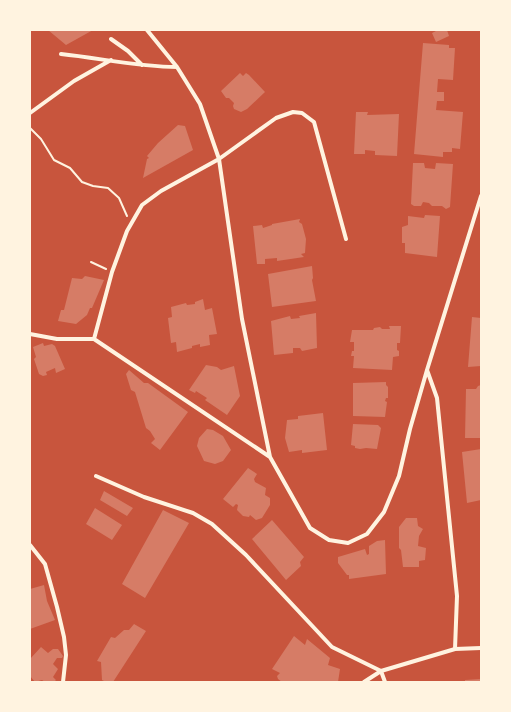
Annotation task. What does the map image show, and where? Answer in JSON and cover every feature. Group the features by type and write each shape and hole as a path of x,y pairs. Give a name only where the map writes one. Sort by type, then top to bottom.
{"street":[{"path":"147,30 177,67 200,104 219,160 242,319 270,457 310,528 329,540 348,543 367,534 384,512 399,476 410,429 427,370 481,196"},
{"path":"111,39 128,50 142,65"},
{"path":"61,54 142,65 177,67"},
{"path":"30,113 74,81 111,60"},
{"path":"94,340 112,272 127,231 142,205 161,191 219,160 276,118 293,112 302,113 314,122 346,239"},
{"path":"30,334 57,339 94,340 270,457"},
{"path":"427,370 437,398 457,596 455,648"},
{"path":"96,476 144,497 193,514 212,524 246,555 332,647 382,671"},
{"path":"30,545 45,564 57,607 64,637 66,655 63,682"},
{"path":"364,682 382,671 455,648 481,648"},
{"path":"382,671 384,682"}],"path":[{"path":"30,128 41,139 54,160 70,168 82,182 108,188 119,198 128,218 133,220"},
{"path":"92,262 112,272"}],"building":[{"path":"48,30 93,30 66,45"},
{"path":"438,30 447,30 449,36 436,42 432,33"},
{"path":"423,43 449,45 449,48 455,48 453,80 438,79 437,92 444,92 444,101 437,101 436,110 463,112 460,149 452,148 452,152 443,152 443,157 414,154"},
{"path":"240,73 243,76 246,73 249,75 265,92 247,109 241,112 234,109 234,103 229,98 226,98 221,91"},
{"path":"356,112 368,112 367,115 399,114 397,156 375,155 375,151 365,150 365,154 354,154"},
{"path":"178,125 185,126 193,150 143,178 147,159 149,158 147,156 158,143"},
{"path":"413,163 424,163 425,168 435,169 436,163 453,164 450,207 446,209 442,206 432,206 429,203 423,202 421,206 414,206 411,204"},
{"path":"425,215 440,216 437,257 405,253 405,243 402,243 402,227 408,225 408,216 424,218"},
{"path":"300,219 299,222 302,224 306,239 305,253 301,254 304,257 277,261 277,258 265,259 265,264 257,264 253,226 262,225 263,228 272,224"},
{"path":"312,266 312,280 316,301 272,307 268,274"},
{"path":"85,276 104,280 92,308 90,308 87,315 76,324 58,321 61,310 64,310 72,278 82,279"},
{"path":"203,299 205,310 212,308 217,334 209,335 210,345 200,347 200,344 177,352 176,342 171,343 168,318 172,317 171,307 186,303 187,305 195,304 195,302"},
{"path":"316,313 317,348 302,351 300,348 293,348 293,353 274,355 271,321 290,316 291,319 300,318 299,316"},
{"path":"472,317 481,318 481,366 468,367"},
{"path":"389,326 401,326 400,343 397,343 399,356 393,357 392,370 353,368 354,356 351,356 352,351 354,351 354,342 350,342 352,330 373,330 374,328 380,327 382,329 390,329"},
{"path":"43,343 44,346 52,344 55,346 65,369 56,373 55,368 46,372 47,375 43,376 39,374 34,359 36,357 33,347"},
{"path":"206,365 217,367 221,370 234,366 240,396 227,415 205,400 207,398 196,391 195,393 189,390"},
{"path":"129,370 144,383 148,383 188,412 160,450 151,443 155,439 146,428 135,392 131,390 126,374"},
{"path":"386,382 388,387 388,398 386,398 385,401 387,402 385,417 353,416 353,383"},
{"path":"481,385 481,438 465,438 466,389 476,389"},
{"path":"323,413 327,450 302,453 302,450 289,452 285,438 287,420 298,419 298,416"},
{"path":"353,424 378,425 381,428 377,449 360,449 351,445"},
{"path":"207,429 213,430 223,436 231,450 223,461 215,464 204,461 197,446 199,438"},
{"path":"481,449 481,500 467,503 462,452"},
{"path":"248,468 257,474 254,479 255,482 266,488 265,495 270,498 270,505 262,518 256,520 250,515 249,517 243,516 237,510 238,505 236,504 233,507 223,499"},
{"path":"104,491 133,508 127,516 100,500"},
{"path":"95,508 122,525 112,540 86,524"},
{"path":"163,510 189,523 145,598 122,584"},
{"path":"406,518 417,518 418,526 423,529 419,536 418,546 426,548 425,560 419,561 419,567 403,567 401,550 399,548 399,527"},
{"path":"272,520 304,557 300,562 301,566 286,580 252,539"},
{"path":"385,540 386,574 349,579 349,575 347,575 338,563 338,557 365,549 367,555 369,554 369,546 377,541"},
{"path":"44,585 47,601 55,620 30,629 30,589"},
{"path":"134,624 146,631 113,682 106,682 102,680 101,662 97,661 111,637 115,638 124,630 129,630"},
{"path":"294,636 305,645 307,639 330,658 328,665 340,669 338,682 282,682 278,679 277,676 280,673 272,669"},
{"path":"41,647 48,653 53,649 58,649 63,656 62,658 57,658 53,664 58,669 53,677 56,680 54,682 45,682 42,680 35,682 30,676 30,659"},
{"path":"481,679 481,682 465,682 465,680"}]}
